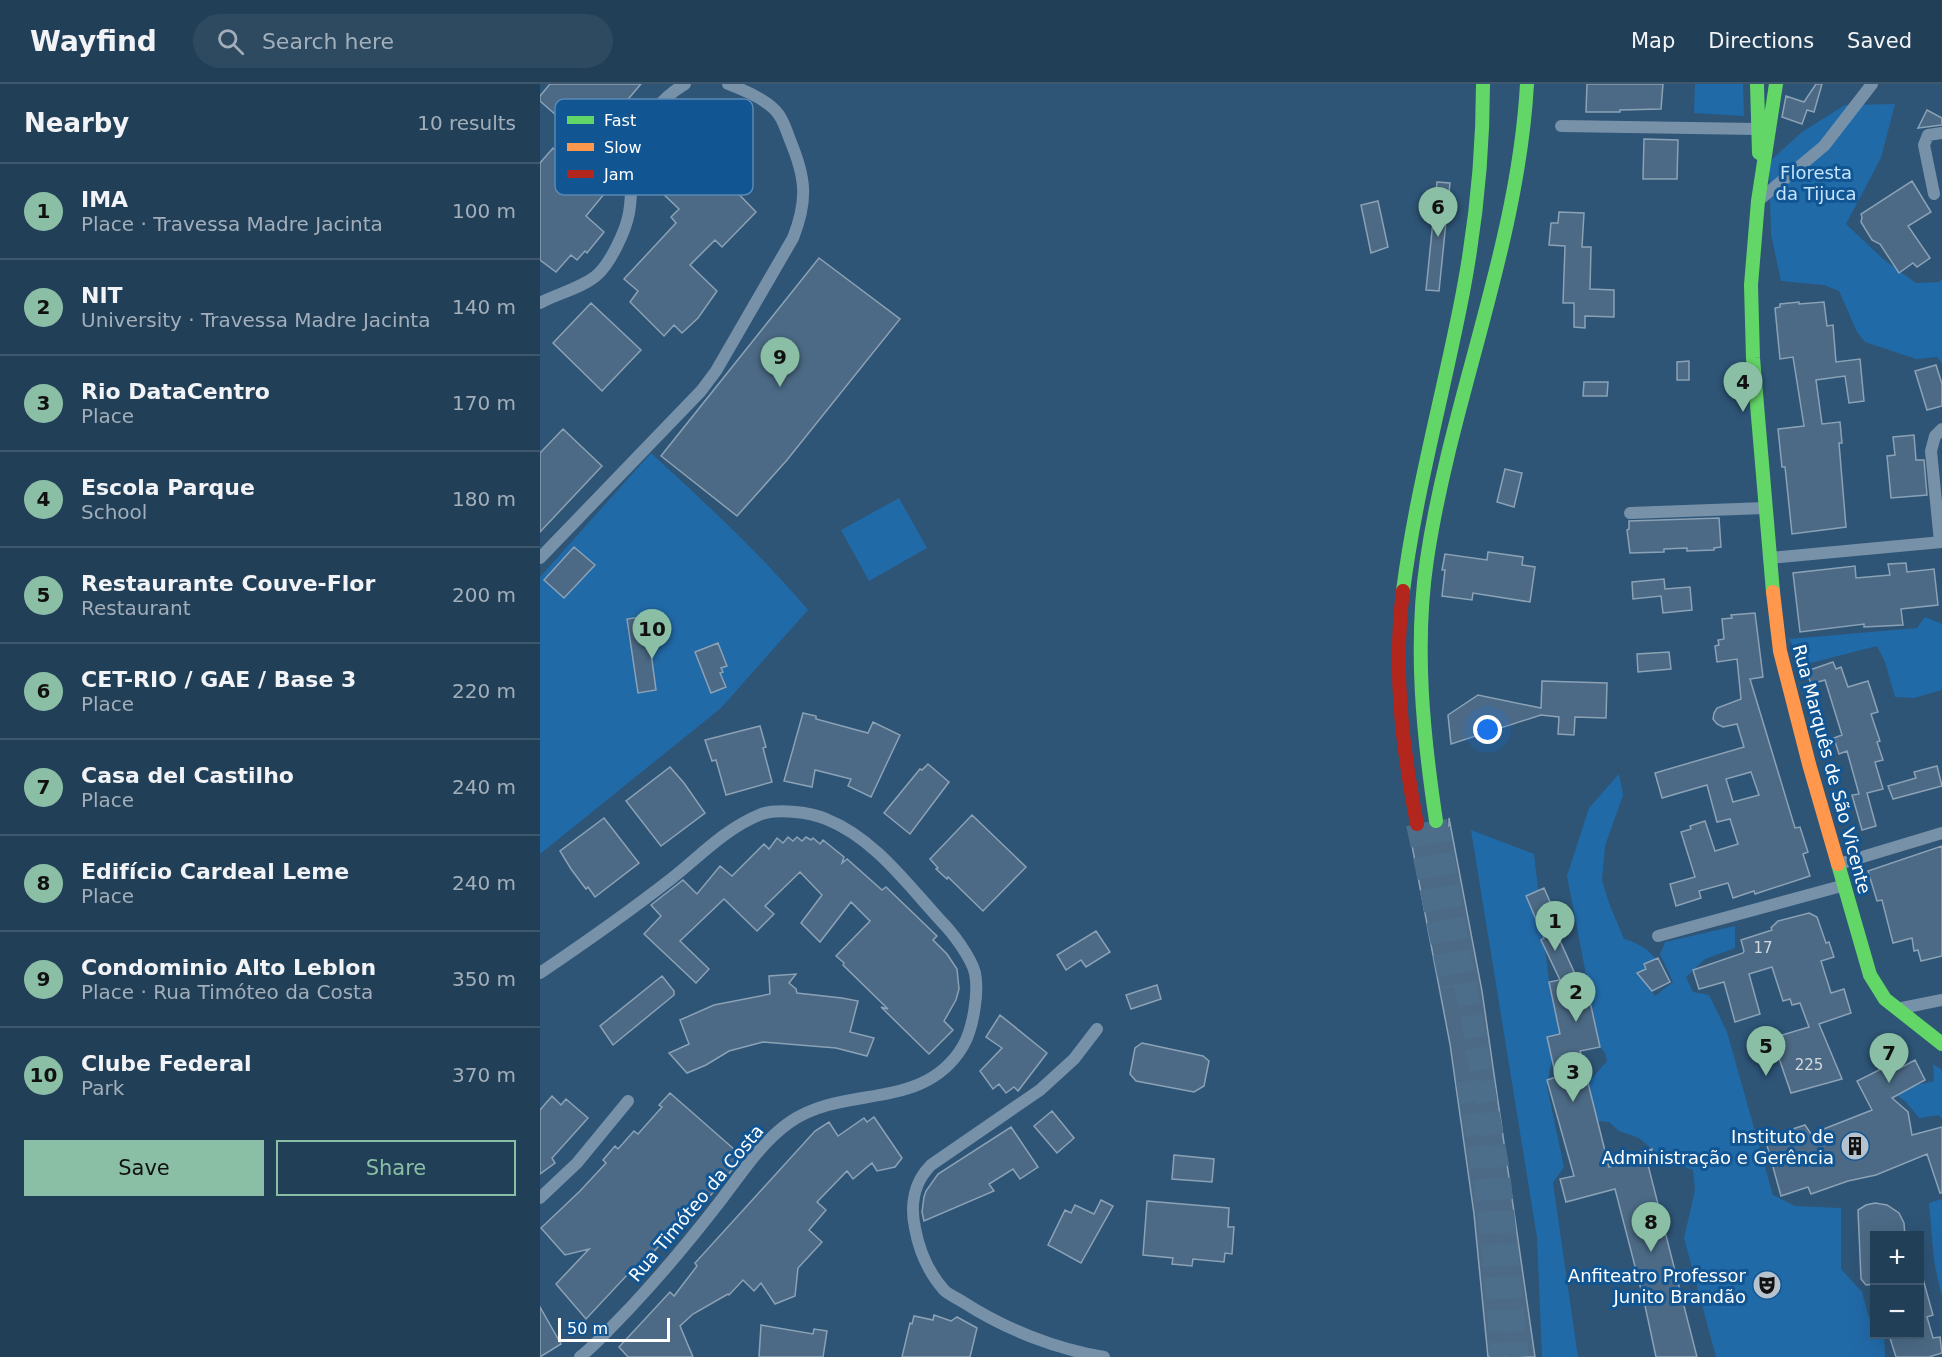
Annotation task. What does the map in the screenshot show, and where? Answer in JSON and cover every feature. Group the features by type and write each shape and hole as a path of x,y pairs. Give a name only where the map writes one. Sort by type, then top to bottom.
{"main road":[{"path":"1417,824 1404,746 1398,639 1415,509 1458,322 1475,223 1483,142 1483,84"},
{"path":"1436,821 1425,751 1420,687 1422,599 1432,525 1450,441 1489,297 1515,182 1523,140 1527,84"},
{"path":"1757,84 1757,129 1761,182"},
{"path":"1761,182 1776,84"},
{"name":"Rua Marquês de São Vicente","path":"1761,182 1752,285 1753,347 1769,558 1780,651 1809,764 1870,975 1885,999 1942,1044"}],"street":[{"path":"664,99 685,84"},
{"path":"540,558 701,391 716,371 793,238 802,216 804,187 798,158 779,114 752,94 729,84"},
{"path":"1758,201 1824,146 1872,84"},
{"path":"1561,126 1757,129"},
{"path":"1934,194 1924,144 1928,135 1942,133"},
{"path":"540,303 597,275 612,255 629,215 631,195"},
{"path":"1769,558 1941,542 1931,451 1935,436 1942,429"},
{"path":"1630,513 1765,508"},
{"name":"Rua Timóteo da Costa","path":"540,972 668,880 721,837 761,813 793,812 812,814 829,820 872,846 955,936 975,973 975,1011 963,1045 942,1073 913,1088 853,1100 810,1112 791,1122 765,1144 673,1262 580,1357"},
{"path":"1839,864 1942,833"},
{"path":"1658,936 1845,885"},
{"path":"1897,1009 1942,1000"},
{"path":"1097,1029 1074,1059 1040,1090 940,1158 921,1174 915,1191 912,1216 925,1261 945,1290 985,1316 1069,1349 1104,1357"},
{"path":"540,1198 577,1163 628,1101"}],"green space":[{"path":"1695,84 1743,84 1744,116 1694,113"},
{"name":"Floresta da Tijuca","path":"1895,104 1881,158 1846,224 1883,259 1916,283 1939,282 1942,279 1942,363 1937,357 1916,359 1865,342 1857,332 1839,291 1824,285 1781,281 1771,234 1769,162 1802,132 1845,105"},
{"path":"651,453 751,548 808,610 721,708 540,854 540,577"},
{"path":"899,498 927,548 869,581 841,530"},
{"path":"1925,617 1942,624 1942,690 1914,698 1895,697 1885,662 1877,646 1803,665 1789,639 1917,628"},
{"path":"1619,774 1623,795 1605,846 1602,880 1624,939 1642,946 1656,959 1644,964 1646,969 1637,973 1655,996 1673,982 1660,954 1665,942 1735,926 1735,948 1705,959 1686,977 1693,992 1709,995 1727,1032 1773,1195 1795,1206 1841,1208 1841,1269 1862,1292 1870,1319 1870,1339 1884,1339 1885,1357 1716,1357 1684,1238 1695,1190 1693,1170 1665,1160 1639,1138 1619,1131 1609,1122 1597,1121 1588,1083 1607,1061 1600,1047 1567,876 1589,808"},
{"path":"1471,830 1534,854 1549,982 1560,1034 1552,1058 1547,1087 1564,1167 1553,1183 1578,1357 1542,1357 1537,1237"},
{"path":"1933,1064 1942,1070 1942,1119 1939,1115 1919,1118 1897,1095 1917,1085 1934,1081"},
{"path":"1942,1199 1941,1293 1934,1261 1929,1203"}],"building":[{"path":"550,84 641,84 628,99 555,99 555,114 540,101 540,96"},
{"path":"1587,84 1663,84 1661,109 1586,112"},
{"path":"1816,84 1822,84 1814,112 1807,110 1802,124 1782,117 1786,96 1804,102"},
{"path":"1927,110 1942,118 1942,125 1918,128"},
{"path":"1644,139 1678,140 1677,179 1643,179"},
{"path":"553,148 555,150 555,195 603,195 586,216 604,232 587,253 585,251 577,260 571,255 556,272 540,260 540,163"},
{"path":"1912,181 1931,212 1908,226 1930,258 1917,267 1913,263 1899,273 1880,244 1872,240 1861,222 1861,214"},
{"path":"1437,182 1450,183 1439,291 1426,290"},
{"path":"664,195 740,195 756,212 722,247 715,240 690,265 717,291 698,318 682,333 674,325 664,336 630,302 638,291 624,279 676,223 671,217 679,209"},
{"path":"1378,201 1388,247 1371,253 1361,205"},
{"path":"1559,212 1584,213 1582,247 1591,247 1590,289 1614,290 1614,317 1585,316 1585,328 1574,327 1574,303 1563,303 1565,246 1549,245 1551,223 1558,223"},
{"path":"819,258 900,319 787,460 737,516 661,456"},
{"path":"1799,302 1799,304 1824,302 1827,326 1833,325 1836,362 1860,359 1864,401 1849,403 1845,376 1816,380 1822,424 1840,422 1842,443 1839,443 1846,527 1792,534 1785,467 1782,467 1778,429 1804,426 1793,357 1780,359 1775,308 1780,307 1780,304"},
{"path":"591,303 641,350 602,391 553,343"},
{"path":"1689,361 1689,380 1677,380 1677,362"},
{"path":"1936,365 1942,384 1942,406 1927,410 1915,371"},
{"path":"1584,382 1608,382 1607,396 1583,396"},
{"path":"563,429 602,466 540,532 540,453"},
{"path":"1914,435 1916,460 1924,460 1927,495 1891,498 1887,456 1895,455 1893,437"},
{"path":"1505,469 1522,473 1514,507 1497,502"},
{"path":"1719,518 1721,547 1714,548 1714,550 1687,551 1687,548 1664,549 1664,552 1630,553 1627,530 1629,521"},
{"path":"574,547 595,565 564,598 544,580"},
{"path":"1488,552 1523,557 1522,565 1535,567 1530,602 1473,593 1472,600 1442,596 1445,570 1442,570 1445,554 1487,560"},
{"path":"1906,563 1907,572 1934,569 1938,605 1901,609 1903,625 1864,627 1864,624 1800,632 1793,573 1855,566 1856,578 1890,575 1888,564"},
{"path":"1664,579 1665,589 1690,587 1692,610 1663,613 1661,596 1633,599 1632,582"},
{"path":"1755,613 1763,677 1750,679 1795,828 1800,827 1808,852 1803,854 1810,876 1755,894 1754,891 1733,898 1728,883 1699,891 1701,898 1676,906 1670,884 1695,877 1681,832 1705,821 1715,851 1738,844 1730,819 1717,822 1707,785 1662,798 1655,773 1744,747 1737,724 1723,727 1713,719 1717,708 1741,699 1737,659 1717,662 1715,646 1719,645 1718,640 1724,639 1722,619 1732,618 1731,615","holes":["1751,772 1759,795 1733,802 1726,779"]},
{"path":"646,616 656,690 638,693 627,619"},
{"path":"718,643 727,666 721,668 723,672 720,673 726,687 711,693 695,652"},
{"path":"1669,652 1671,669 1638,672 1637,654"},
{"path":"1833,662 1836,669 1841,667 1848,687 1868,681 1878,712 1871,714 1880,741 1877,742 1883,760 1875,762 1883,789 1867,793 1876,826 1862,830 1852,795 1859,794 1847,751 1839,754 1834,738 1842,735 1825,680 1811,684 1807,671"},
{"path":"1542,681 1607,683 1606,718 1575,717 1574,735 1558,734 1559,717 1541,715 1451,744 1448,715 1478,695 1541,708"},
{"path":"803,713 816,716 816,719 868,733 873,722 900,735 871,797 848,786 851,779 815,770 812,787 784,781"},
{"path":"760,726 772,782 726,795 716,760 712,761 705,740"},
{"path":"928,764 949,782 910,834 884,813 920,769 922,770"},
{"path":"1937,766 1942,786 1893,799 1888,786 1916,778 1914,772"},
{"path":"670,767 705,813 661,846 626,801"},
{"path":"972,815 1026,867 983,911 948,877 947,879 936,869 938,868 930,859"},
{"path":"604,818 639,863 595,897 588,887 586,889 560,851"},
{"path":"1449,818 1482,991 1535,1357 1488,1357 1474,1214 1450,1044 1410,835 1419,837 1428,831 1437,834 1444,832 1449,825"},
{"path":"788,837 793,841 797,837 802,841 806,837 811,840 813,838 820,844 823,840 844,857 842,863 847,859 882,890 886,887 937,936 933,940 947,954 957,969 959,989 956,1000 944,1021 953,1030 929,1054 881,1007 888,1009 836,956 870,921 851,902 820,942 801,923 822,895 800,872 765,906 774,914 757,931 724,899 680,941 709,969 696,983 644,934 661,916 651,905 683,880 697,894 720,866 732,876 764,844 769,849 777,838 783,843"},
{"path":"1942,846 1942,956 1921,961 1918,950 1914,951 1912,938 1893,943 1882,900 1877,901 1868,871"},
{"path":"1544,888 1557,918 1551,921 1576,976 1584,974 1600,1047 1580,1051 1609,1167 1636,1160 1637,1155 1641,1152 1652,1149 1651,1161 1648,1165 1697,1357 1656,1357 1615,1189 1566,1202 1560,1179 1574,1176 1547,1080 1556,1077 1547,1037 1560,1034 1549,982 1560,980 1541,940 1544,938 1526,896"},
{"path":"1809,913 1817,917 1826,943 1829,942 1834,957 1821,961 1831,993 1844,989 1851,1013 1819,1024 1842,1079 1791,1093 1772,1038 1809,1027 1800,1003 1792,1005 1790,999 1783,1001 1772,967 1749,974 1760,1014 1735,1022 1724,982 1699,989 1693,970 1743,953 1741,940 1772,930 1771,928 1778,921"},
{"path":"1096,931 1110,952 1086,967 1081,960 1066,970 1057,955"},
{"path":"1658,958 1670,982 1652,991 1637,973 1646,969 1644,964"},
{"path":"796,974 789,983 797,993 858,1001 850,1032 874,1038 867,1056 836,1048 763,1042 729,1051 687,1073 669,1053 689,1044 680,1020 714,1005 770,994 769,976"},
{"path":"662,976 674,991 674,995 613,1045 600,1026"},
{"path":"1157,985 1161,999 1131,1009 1126,995"},
{"path":"1000,1015 1047,1053 1018,1091 1014,1087 1006,1093 999,1084 993,1089 980,1071 1002,1048 986,1037"},
{"path":"1142,1043 1203,1056 1209,1061 1204,1086 1194,1092 1136,1081 1130,1074 1135,1048"},
{"name":"Instituto de Administração e Gerência","path":"1915,1060 1925,1080 1892,1098 1908,1112 1912,1135 1942,1127 1942,1193 1940,1193 1927,1154 1876,1175 1848,1181 1811,1194 1808,1187 1781,1196 1765,1138 1805,1125 1811,1134 1872,1110 1857,1081 1885,1067 1889,1074"},
{"path":"670,1093 743,1157 699,1209 693,1203 658,1241 661,1244 630,1276 628,1274 586,1319 556,1284 589,1249 565,1255 541,1228 606,1163 603,1160 615,1146 618,1149 634,1131 638,1134 662,1107 659,1105"},
{"path":"552,1096 561,1105 566,1099 588,1118 552,1158 555,1163 540,1174 540,1110"},
{"path":"1052,1111 1074,1138 1057,1153 1034,1126"},
{"path":"874,1117 902,1158 895,1167 877,1171 872,1163 853,1179 847,1171 817,1202 826,1210 809,1230 822,1242 798,1268 795,1296 775,1304 761,1283 754,1291 743,1280 729,1295 693,1314 680,1326 693,1357 628,1357 619,1347 670,1292 674,1296 697,1266 695,1263 815,1131 829,1122 838,1136 864,1118 867,1122"},
{"path":"1011,1127 1038,1167 1020,1179 1013,1169 989,1184 994,1191 924,1221 922,1212 924,1197 938,1174"},
{"path":"1174,1155 1214,1159 1212,1182 1172,1179"},
{"path":"1101,1200 1113,1206 1081,1263 1048,1245 1065,1210 1071,1213 1075,1205 1094,1214"},
{"path":"1147,1201 1229,1208 1228,1227 1234,1227 1232,1254 1225,1253 1224,1262 1193,1259 1192,1266 1172,1264 1173,1258 1143,1255"},
{"path":"1875,1203 1887,1205 1899,1213 1905,1231 1870,1231 1870,1285 1866,1285 1861,1279 1858,1210"},
{"path":"1924,1283 1933,1315 1927,1317 1933,1338 1940,1337 1942,1353 1929,1357 1896,1357 1890,1339 1924,1339"},
{"path":"540,1307 561,1344 540,1357"},
{"path":"934,1315 951,1321 957,1317 977,1328 970,1357 902,1357 910,1323 912,1324 914,1316 933,1320"},
{"path":"761,1325 813,1334 814,1329 827,1331 823,1357 759,1357"}],"tunnel":[{"path":"1436,821 1499,1171 1518,1357"},
{"path":"1417,824 1451,987"},
{"path":"1467,1081 1486,1192 1501,1357"}],"traffic: fast":[{"path":"1403,591 1415,516 1468,266 1480,162 1483,84"},
{"path":"1436,821 1427,756 1422,690 1421,624 1427,559 1451,440 1498,263 1511,204 1521,144 1527,84"},
{"path":"1757,84 1759,153"},
{"path":"1773,592 1753,358 1751,285 1758,201 1776,84"},
{"path":"1838,864 1870,975 1885,999 1942,1044"}],"traffic: slow":[{"path":"1773,592 1780,651 1838,864"}],"traffic: jam":[{"path":"1403,591 1399,679 1403,737 1417,824"}],"place":[{"name":"CET-RIO / GAE / Base 3","path":"1438,237"},
{"name":"Condominio Alto Leblon","path":"780,387"},
{"name":"Escola Parque","path":"1743,412"},
{"name":"Clube Federal","path":"652,659"},
{"name":"IMA","path":"1555,951"},
{"name":"NIT","path":"1576,1022"},
{"name":"Restaurante Couve-Flor","path":"1766,1076"},
{"name":"Casa del Castilho","path":"1889,1083"},
{"name":"Rio DataCentro","path":"1573,1102"},
{"name":"Instituto de Administração e Gerência","path":"1855,1146"},
{"name":"Edifício Cardeal Leme","path":"1651,1252"},
{"name":"Anfiteatro Professor Junito Brandão","path":"1767,1285"}]}
